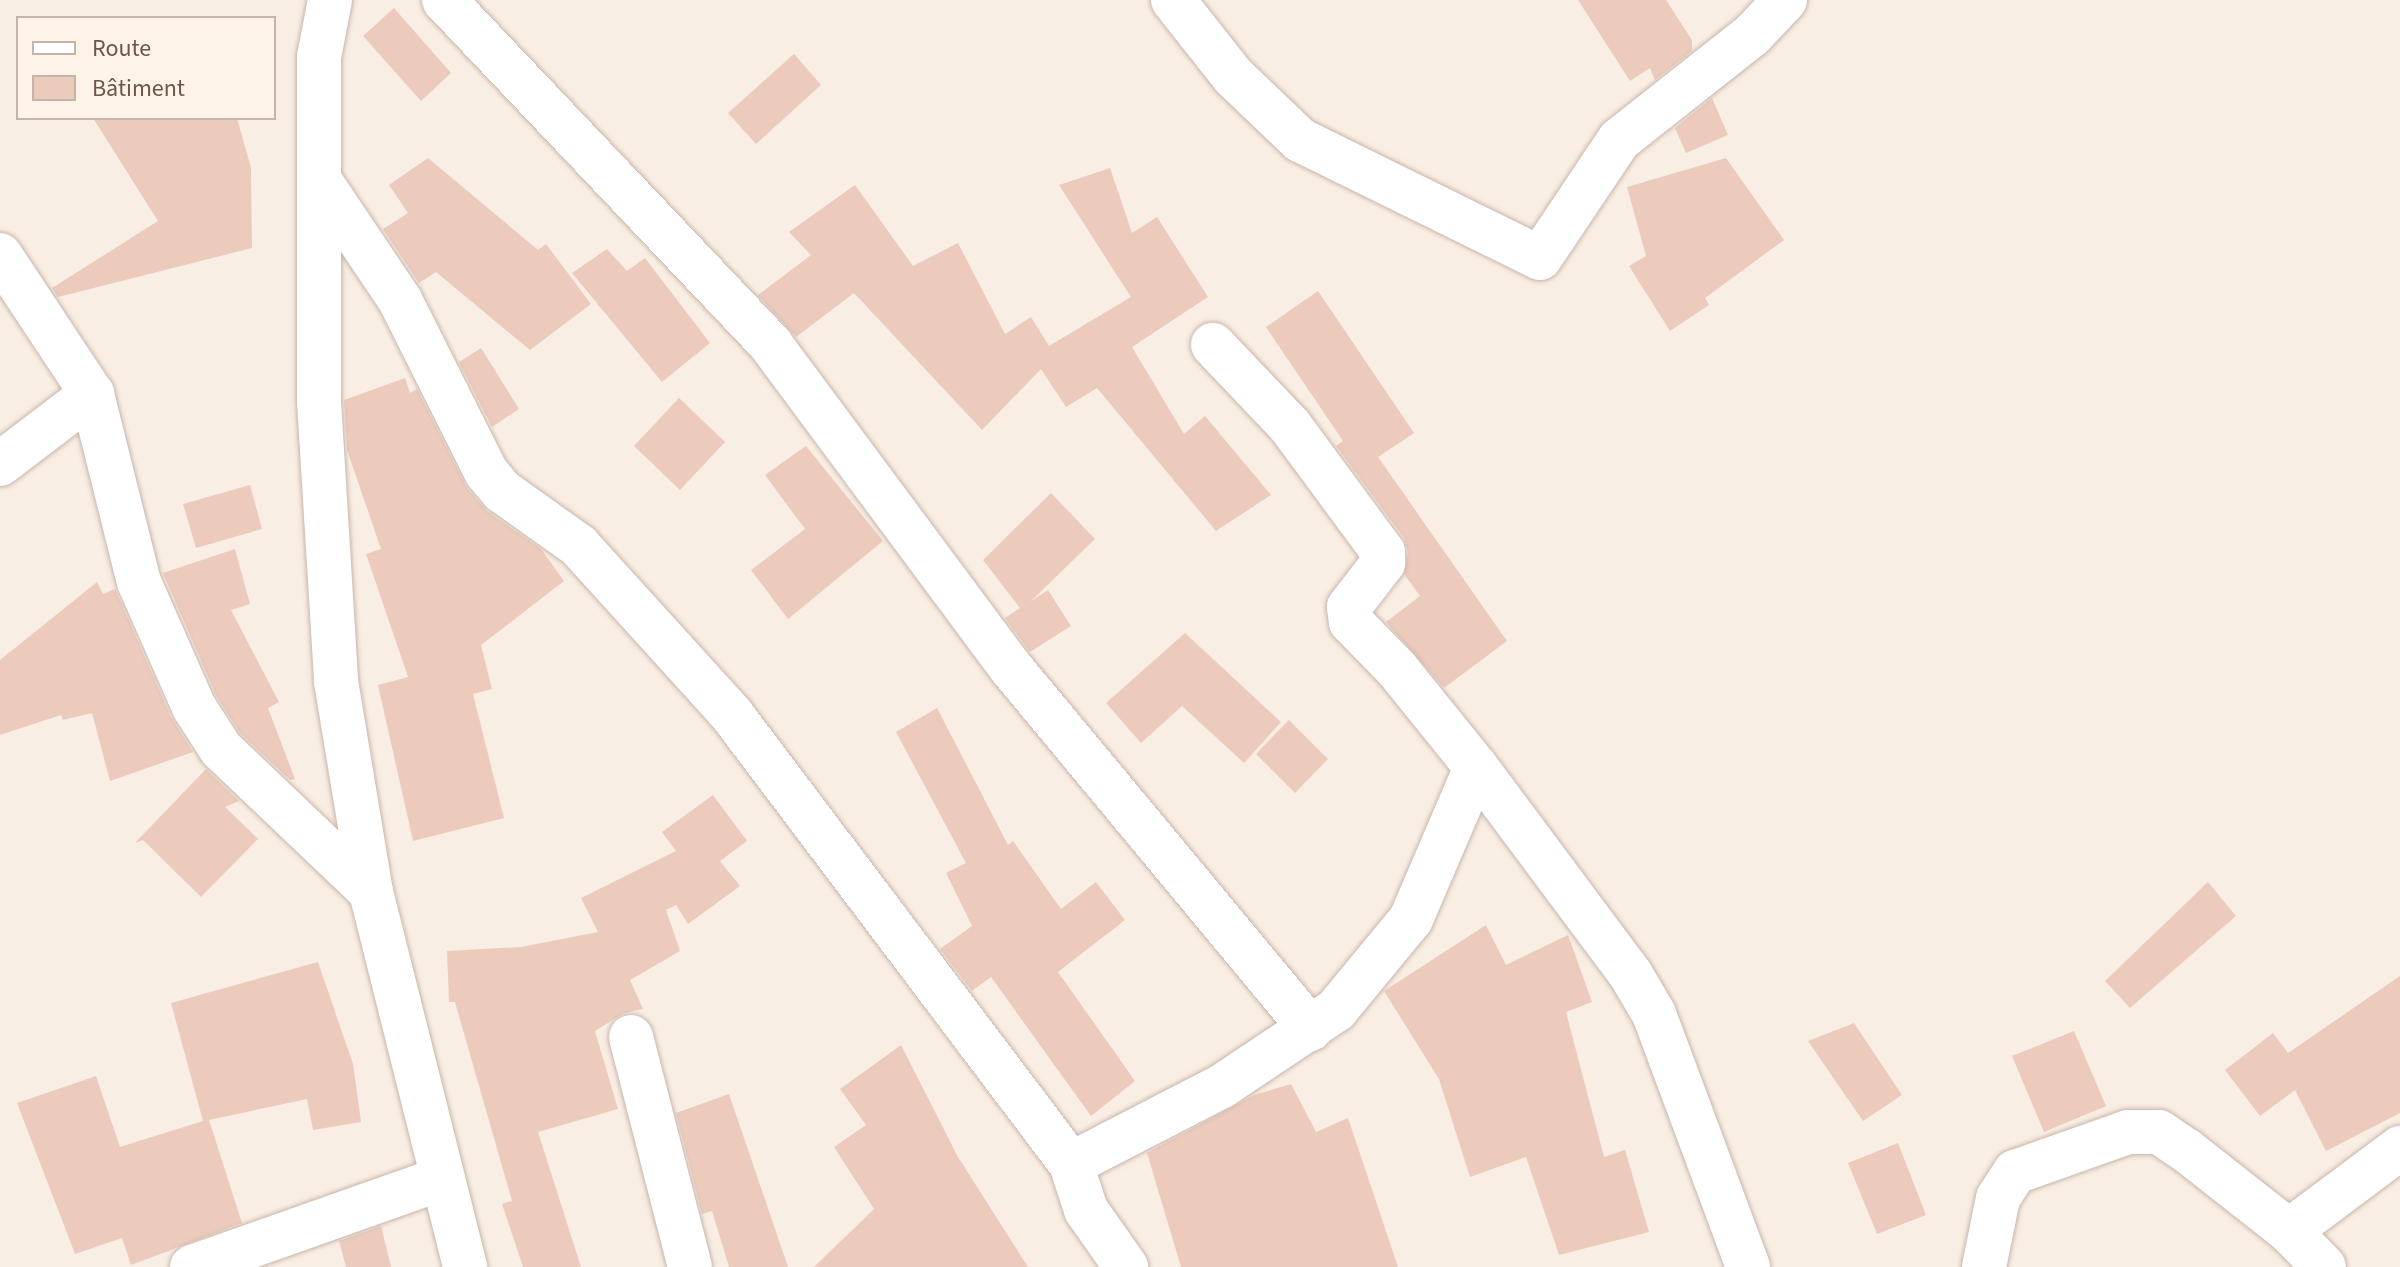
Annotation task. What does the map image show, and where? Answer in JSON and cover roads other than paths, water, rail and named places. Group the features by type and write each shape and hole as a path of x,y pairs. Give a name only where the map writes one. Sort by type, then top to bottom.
{"street":[{"path":"330,0 319,57 319,401 336,681 371,892 465,1267"},
{"path":"444,0 771,345 1011,668 1311,1029"},
{"path":"1173,0 1233,76 1300,140 1540,258 1619,140 1752,35 1785,0"},
{"path":"320,181 400,300 486,472 502,491 579,546 732,715 1071,1164 1086,1210 1126,1267"},
{"path":"0,255 92,394 139,582 194,707 221,749 371,892"},
{"path":"1213,345 1299,436 1383,552 1383,563 1349,607 1351,622 1397,669 1476,767 1631,975 1654,1014 1748,1267"},
{"path":"0,464 92,394"},
{"path":"1071,1164 1222,1086 1336,1010 1411,919 1476,767"},
{"path":"631,1037 690,1267"},
{"path":"1984,1267 1998,1198 2015,1172 2128,1132 2159,1132 2289,1231 2324,1267"},
{"path":"2289,1231 2400,1148"},
{"path":"192,1267 443,1178"}]}
